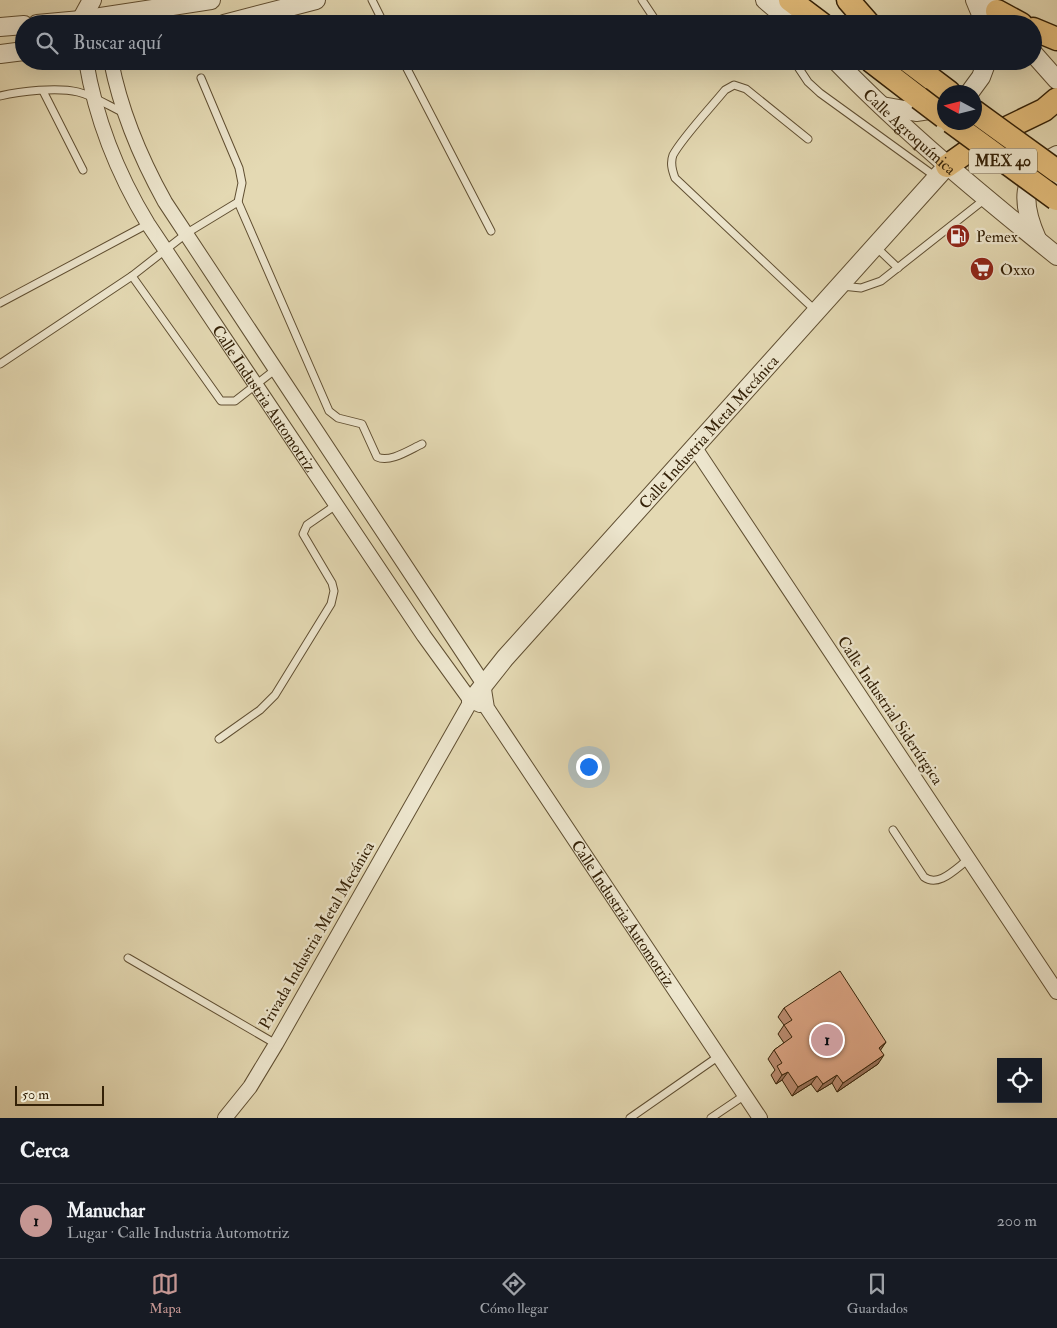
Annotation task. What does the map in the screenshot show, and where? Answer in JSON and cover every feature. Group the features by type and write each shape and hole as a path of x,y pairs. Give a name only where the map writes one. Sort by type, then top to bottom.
{"highway":[{"path":"848,0 861,15"},
{"path":"1042,33 1057,39"},
{"path":"882,70 937,113"},
{"path":"919,70 938,85"},
{"path":"942,171 988,137 1053,107"},
{"name":"MEX 40","path":"982,117 1057,171"},
{"name":"MEX 40","path":"962,130 1056,200"}],"street":[{"path":"93,0 100,15"},
{"path":"85,15 93,0"},
{"path":"129,15 211,0"},
{"path":"258,15 316,0"},
{"path":"764,0 787,15"},
{"path":"975,0 994,15"},
{"path":"0,27 15,26"},
{"path":"0,54 15,52"},
{"path":"1042,63 1057,80"},
{"name":"Calle Industria Automotriz","path":"88,70 93,98 122,176 165,251 424,636 479,704 760,1118"},
{"name":"Calle Industria Automotriz","path":"112,70 124,113 144,164 165,202 483,683"},
{"name":"Calle Agroquímica","path":"845,70 942,171 985,199 1057,256"},
{"path":"975,85 984,70"},
{"path":"879,105 916,112 937,109"},
{"path":"1038,241 1026,207 1028,186 1039,167 1057,155"},
{"name":"Calle Industria Metal Mecánica","path":"479,704 483,683 818,312 942,171"},
{"name":"Calle Industrial Siderúrgica","path":"695,448 1057,992"},
{"name":"Privada Industria Metal Mecánica","path":"276,1044 479,704"},
{"path":"225,1118 250,1087 276,1044"}],"lane":[{"path":"372,0 380,15"},
{"path":"642,0 652,15"},
{"path":"408,70 491,231"},
{"path":"800,70 808,82 820,93 942,171"},
{"path":"201,78 240,168 242,183 238,202 329,411 338,418 362,424 377,457 381,459 393,457 422,444"},
{"path":"808,139 746,89 734,84 725,90 678,148 671,162 675,178 818,312"},
{"path":"43,91 83,170"},
{"path":"1,94 43,91 78,92 124,113"},
{"path":"841,286 854,288 870,286 898,268 985,199"},
{"path":"0,364 132,276 187,233 238,202"},
{"path":"0,303 148,224"},
{"path":"875,246 898,268"},
{"path":"132,276 218,399 226,403 235,401 276,369"},
{"path":"219,739 260,710 275,695 331,604 334,591 332,582 303,534 307,525 336,504"},
{"path":"893,830 924,877 929,880 937,881 969,859"},
{"name":"Privada Industria Metal Mecánica","path":"128,958 276,1044"},
{"path":"630,1118 719,1056"},
{"path":"711,1118 745,1095"}],"building":[{"path":"840,971 886,1042 879,1048 884,1055 843,1083 837,1075 823,1084 817,1076 798,1087 788,1072 782,1075 777,1066 782,1063 774,1050 792,1037 784,1025 792,1020 784,1008"}],"place":[{"name":"Pemex","path":"958,236"},
{"name":"Oxxo","path":"982,269"},
{"name":"Manuchar","path":"827,1040"}]}
